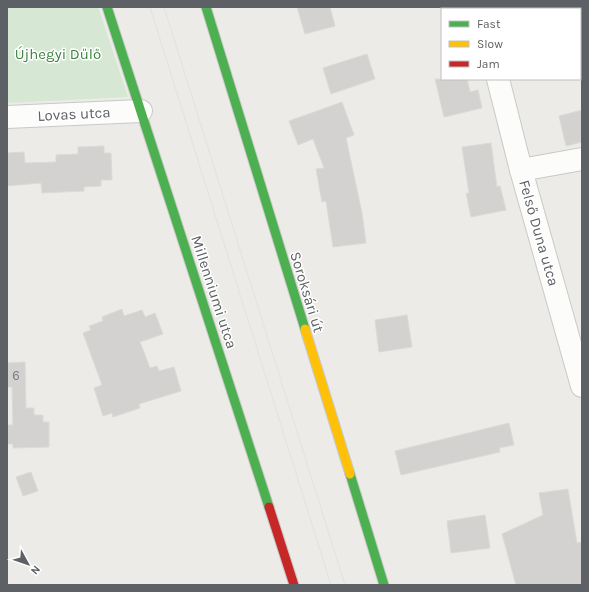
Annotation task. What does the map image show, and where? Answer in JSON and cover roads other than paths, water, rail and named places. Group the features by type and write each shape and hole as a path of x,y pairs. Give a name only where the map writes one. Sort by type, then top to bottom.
{"street":[{"name":"Millenniumi utca","path":"107,7 294,585"},
{"name":"Soroksári út","path":"206,7 384,585"},
{"name":"Felső Duna utca","path":"498,80 521,170 582,386"},
{"name":"Lovas utca","path":"7,117 140,110"},
{"path":"521,170 582,159"}],"tram line":[{"path":"150,7 331,585"},
{"path":"164,7 345,585"}],"park label":[{"name":"Újhegyi Dűlő","path":"58,54"}]}
